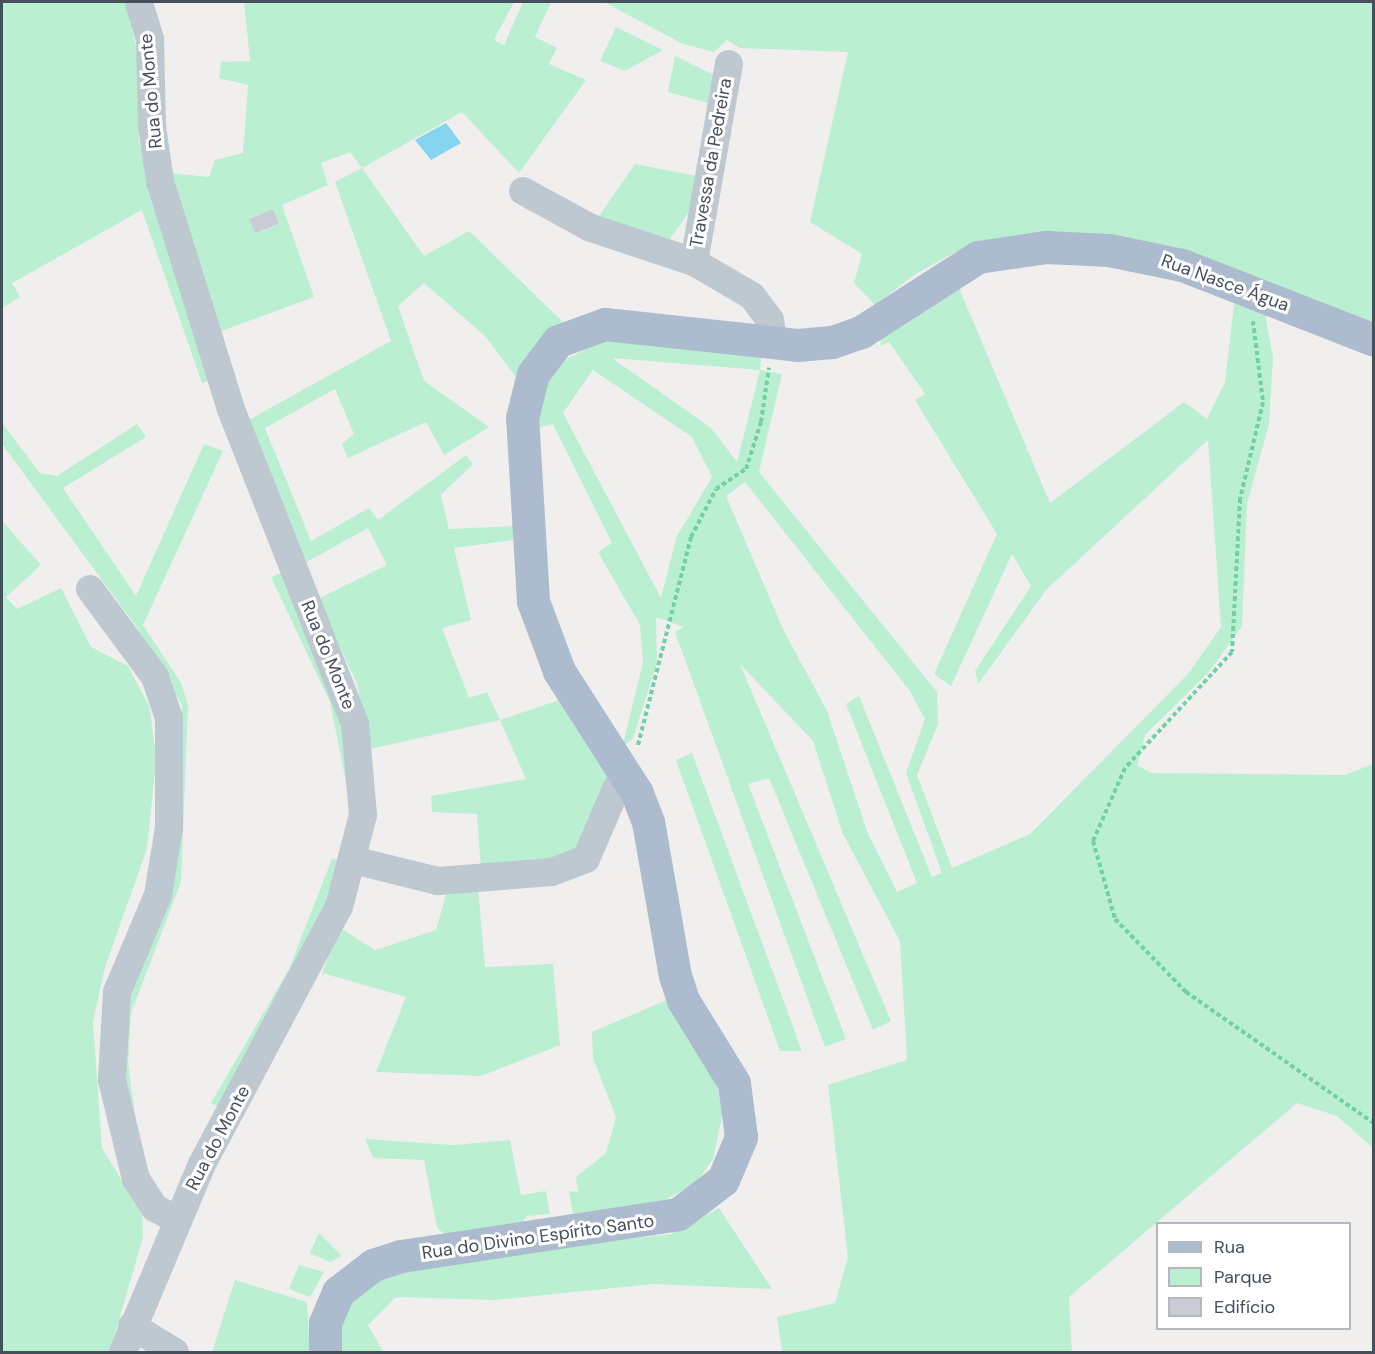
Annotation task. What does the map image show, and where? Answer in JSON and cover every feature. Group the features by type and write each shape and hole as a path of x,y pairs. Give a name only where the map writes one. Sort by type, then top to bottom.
{"main road":[{"name":"Rua Nasce Água","path":"773,339 797,345 848,338 961,265 1020,248 1141,255 1256,292 1374,340"},
{"name":"Rua do Divino Espírito Santo","path":"325,1353 329,1307 349,1280 373,1265 451,1248 660,1220 713,1192 730,1167 741,1137 739,1102 725,1064 694,1020 675,976 648,822 628,777 570,691 537,620 522,446 528,386 558,341 597,326 773,339"}],"street":[{"name":"Rua do Monte","path":"123,1353 176,1219 291,1005 339,907 363,815 355,724 231,409 160,181 152,126 150,39 139,2"},
{"name":"Travessa da Pedreira","path":"694,262 729,64"},
{"name":"Travessa da Pedreira","path":"523,191 591,228 694,262 753,296 770,320 773,339"},
{"path":"90,589 155,677 170,718 168,839 158,895 117,992 112,1080 136,1179 155,1208 176,1219"},
{"path":"353,860 438,881 552,872 586,859 616,789 628,777"},
{"path":"132,1326 175,1353"}],"path":[{"path":"1256,292 1252,310 1263,402 1240,499 1232,652 1125,768 1093,841 1115,919 1186,992 1374,1123"},
{"path":"628,777 662,663 668,612 690,537 716,489 746,469 761,422 773,339"}],"green space":[{"path":"2,2 126,2 138,55 139,140 146,175 213,379 202,383 142,210 12,283 20,297 2,308"},
{"path":"244,2 514,2 494,40 504,45 523,2 551,2 535,37 557,48 549,64 586,80 519,173 462,112 362,168 350,152 321,163 328,185 282,205 314,297 219,332 169,173 209,177 215,160 243,153 248,85 219,78 221,62 250,61","holes":["273,209 279,224 255,234 249,218"]},
{"path":"604,2 1373,2 1373,327 1202,257 970,244 917,273 875,305 854,283 862,254 810,222 848,52 740,48 727,40 714,52 683,44"},
{"path":"616,27 663,50 625,71 600,61"},
{"path":"675,56 718,77 712,104 668,92"},
{"path":"635,164 697,176 689,212 670,239 597,219"},
{"path":"362,168 424,256 469,231 565,324 516,377 485,336 424,283 398,306 424,381 489,427 444,455 426,422 348,458 342,444 354,434 335,389 265,428 311,541 369,508 378,520 466,455 473,464 441,495 449,529 513,526 513,540 454,548 471,620 442,628 469,698 487,692 500,720 370,749 357,684 318,599 387,565 368,528 303,564 247,421 391,341 335,182"},
{"path":"956,281 1050,503 1184,402 1207,419 1225,382 1234,304 1247,299 1264,308 1273,357 1269,424 1247,504 1242,626 1209,672 1145,735 1137,765 1151,773 1345,775 1373,764 1373,1148 1337,1116 1297,1103 1069,1297 1072,1352 782,1352 777,1317 835,1303 848,1257 828,1085 907,1060 900,941 843,834 813,741 740,664 891,1021 873,1030 769,778 748,784 846,1039 825,1047 675,632 684,627 656,617 657,663 633,738 622,748 643,662 640,625 598,552 612,543 553,424 537,428 545,384 561,362 604,340 761,357 760,370 782,374 759,472 937,692 938,724 917,775 952,868 1030,834 1188,674 1221,627 1208,440 1047,589 978,684 975,671 1031,586 1012,554 951,686 934,674 997,534 915,400 925,394 889,342 880,346 882,334","holes":["612,358 760,370 737,462 711,428","593,370 692,437 712,477 676,538 661,598 563,413","745,482 910,691 925,719 906,773 942,873 932,877 859,696 846,704 917,883 897,892 868,834 827,711 783,629 726,496"]},
{"path":"2,423 40,473 57,476 137,424 146,437 63,488 136,596 204,444 223,451 143,625 181,683 188,705 181,882 131,1013 128,1063 137,1130 121,1065 123,1011 178,817 182,705 138,629 2,444"},
{"path":"2,521 41,565 6,597 17,609 61,588 91,647 128,666 150,708 156,760 147,849 105,967 93,1022 102,1148 142,1214 143,1237 110,1352 2,1352"},
{"path":"281,573 345,733 347,787 330,702 271,577"},
{"path":"562,699 612,771 580,851 563,861 481,869 477,814 432,812 431,796 526,779 500,720"},
{"path":"692,753 802,1051 780,1051 676,760"},
{"path":"332,859 342,860 335,888 221,1108 211,1103 289,969"},
{"path":"478,887 485,967 553,964 560,1045 481,1076 376,1072 406,997 322,973 340,928 375,950 436,930 448,888"},
{"path":"669,999 709,1065 724,1107 713,1159 696,1183 644,1212 573,1213 569,1191 578,1192 576,1177 606,1153 616,1117 593,1058 592,1032"},
{"path":"365,1139 453,1145 510,1140 521,1195 546,1191 550,1214 527,1216 517,1230 452,1240 437,1228 424,1160 373,1158"},
{"path":"719,1208 772,1289 653,1284 495,1300 396,1297 368,1325 383,1352 335,1352 346,1302 372,1276 410,1265 671,1234"},
{"path":"319,1233 342,1256 330,1262 310,1253"},
{"path":"299,1265 324,1272 310,1297 289,1289"},
{"path":"235,1280 307,1302 310,1352 212,1352"}],"water":[{"path":"446,123 461,143 431,160 415,140"}],"building":[{"path":"273,209 279,224 255,234 249,219"}]}
